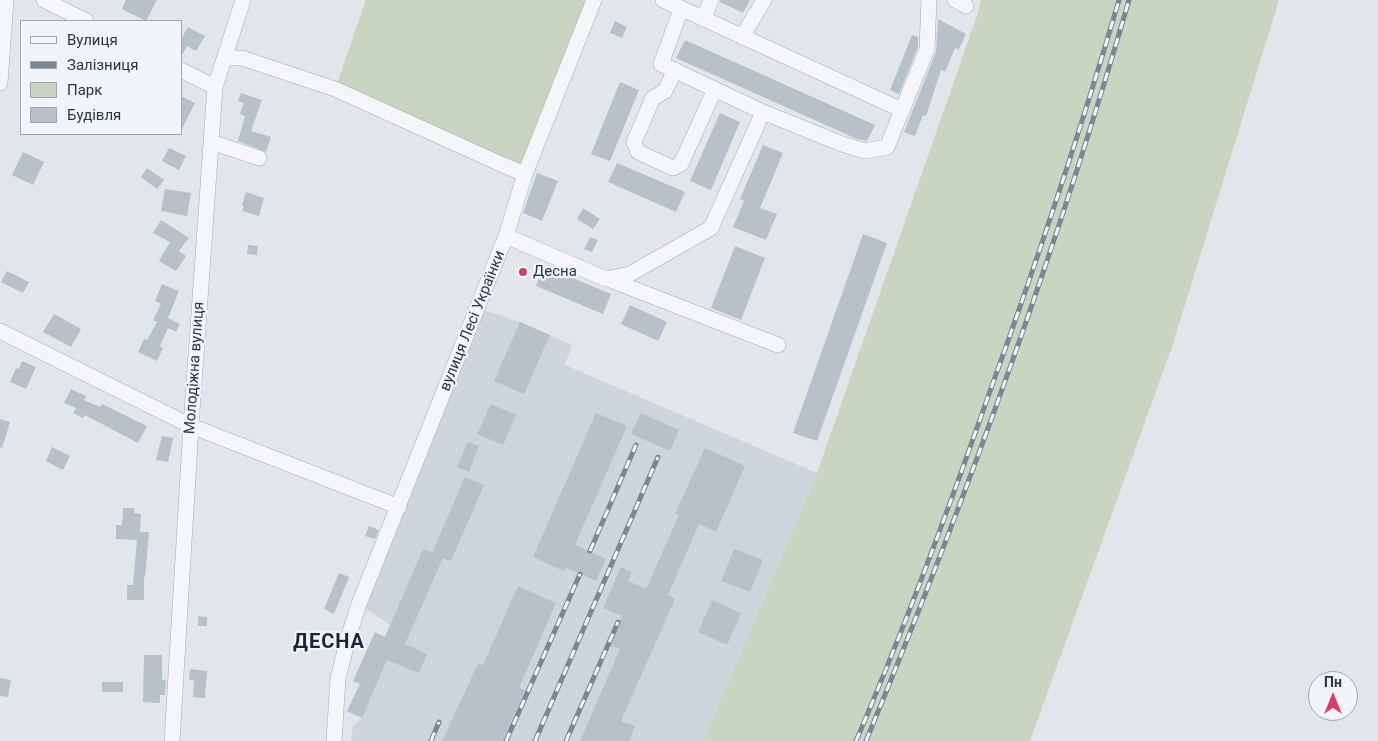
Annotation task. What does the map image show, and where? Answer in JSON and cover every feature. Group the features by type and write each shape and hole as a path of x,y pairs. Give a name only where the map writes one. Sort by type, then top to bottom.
{"street":[{"path":"0,83 6,0"},
{"path":"44,0 84,20"},
{"name":"Молодіжна вулиця","path":"172,741 191,426 215,87 243,0"},
{"path":"506,236 525,174 594,0"},
{"path":"663,0 902,110"},
{"path":"703,19 711,0"},
{"path":"742,37 764,0"},
{"path":"681,9 660,64 763,112 866,152 887,147 927,49 929,0"},
{"path":"225,58 242,58 335,89 525,174"},
{"path":"182,70 215,87"},
{"path":"676,70 665,90 653,98 634,142 638,152 673,168 681,164 715,89"},
{"path":"606,278 630,274 711,228 763,112"},
{"path":"211,142 259,158"},
{"name":"вулиця Лесі Українки","path":"334,741 337,686 346,645 359,604 506,236 606,278 778,345"},
{"path":"0,331 191,426 399,507"}],"shaded area":[{"path":"478,308 520,322 572,345 565,365 817,473 703,741 351,741 353,726 362,718 395,642 385,637 390,625 359,604"}],"green space":[{"path":"366,0 594,0 525,174 335,89"},
{"path":"981,0 1279,0 1172,347 1030,741 703,741 817,473"}],"building":[{"path":"126,0 157,0 147,20 122,9"},
{"path":"720,0 750,0 743,13 720,2"},
{"path":"938,19 966,34 959,49 955,48 945,72 941,70 926,116 923,115 915,136 904,132 936,52"},
{"path":"615,21 627,27 622,38 610,33"},
{"path":"188,27 205,36 196,51 187,46 182,55 182,37"},
{"path":"912,35 918,37 918,47 899,94 890,90"},
{"path":"685,40 875,125 867,141 857,139 676,58"},
{"path":"620,82 639,90 610,161 591,154"},
{"path":"241,93 262,100 251,131 271,137 266,152 238,141 245,116 240,114 244,103 238,101"},
{"path":"182,96 195,103 182,129"},
{"path":"720,113 740,122 711,190 690,181"},
{"path":"763,145 783,153 760,208 777,214 766,240 733,227 744,201 740,199"},
{"path":"169,148 186,156 179,170 162,161"},
{"path":"23,152 44,162 33,185 12,175"},
{"path":"617,163 685,192 676,212 608,182"},
{"path":"147,168 164,180 157,189 141,177"},
{"path":"537,173 558,181 542,221 523,213"},
{"path":"165,189 191,193 187,216 161,211"},
{"path":"246,192 264,198 259,216 242,211"},
{"path":"583,208 600,219 593,229 577,219"},
{"path":"161,220 189,238 179,251 186,256 176,271 159,261 170,242 153,233"},
{"path":"863,234 887,243 817,441 793,433"},
{"path":"590,237 598,240 592,252 584,249"},
{"path":"248,245 258,246 257,255 247,254"},
{"path":"735,246 765,258 741,320 711,308"},
{"path":"544,266 611,294 603,314 536,286"},
{"path":"7,271 29,282 23,293 1,282"},
{"path":"162,284 179,291 168,318 180,324 176,332 168,328 160,346 163,348 157,361 138,352 144,339 147,340 157,322 153,320 161,304 155,301"},
{"path":"630,305 667,322 658,341 621,324"},
{"path":"54,314 81,329 71,347 43,332"},
{"path":"520,322 550,335 524,394 494,381"},
{"path":"22,361 36,367 26,389 10,382 16,368 19,369"},
{"path":"71,389 86,396 84,400 100,407 102,404 147,426 138,443 85,415 83,418 73,413 76,408 64,403"},
{"path":"491,404 516,415 503,445 477,434"},
{"path":"596,413 627,426 575,545 606,559 596,581 565,567 564,571 533,557"},
{"path":"641,413 679,430 670,451 631,434"},
{"path":"0,419 10,422 2,448 0,447"},
{"path":"162,436 173,438 168,462 156,460"},
{"path":"468,442 479,446 469,472 457,467"},
{"path":"52,447 70,456 63,470 46,461"},
{"path":"705,448 745,466 716,532 699,524 668,595 675,599 621,721 635,726 629,741 580,741 620,649 609,645 622,616 603,608 621,567 632,572 628,581 646,589 679,515 675,514"},
{"path":"465,477 484,485 451,561 443,558 405,644 427,654 419,673 387,660 362,718 347,711 360,684 353,681 375,632 385,637 423,549 432,553"},
{"path":"123,508 134,508 134,513 141,514 140,532 149,532 144,577 144,600 127,600 127,585 133,585 137,540 116,539 116,525 122,525"},
{"path":"369,526 379,530 375,539 365,536"},
{"path":"734,549 763,560 750,592 721,581"},
{"path":"339,573 349,577 334,614 324,609"},
{"path":"518,586 556,603 519,688 525,690 503,741 442,741 478,664 483,665"},
{"path":"712,600 741,613 727,645 698,632"},
{"path":"198,616 207,617 207,626 198,626"},
{"path":"144,655 162,655 162,680 166,680 165,695 160,695 160,703 143,702"},
{"path":"190,669 207,671 205,698 193,697 194,680 189,680"},
{"path":"0,678 11,680 8,697 0,696"},
{"path":"102,682 123,682 123,692 102,692"}],"railway":[{"path":"856,741 926,569 958,482 1041,247 1119,0"},
{"path":"866,741 939,559 1008,374 1071,188 1129,0"},
{"path":"590,551 636,445"},
{"path":"535,741 658,457"},
{"path":"506,741 580,574"},
{"path":"566,741 618,622"},
{"path":"431,741 439,722"}],"place":[{"name":"Десна","path":"523,272"}],"district":[{"name":"ДЕСНА","path":"329,643"}]}
